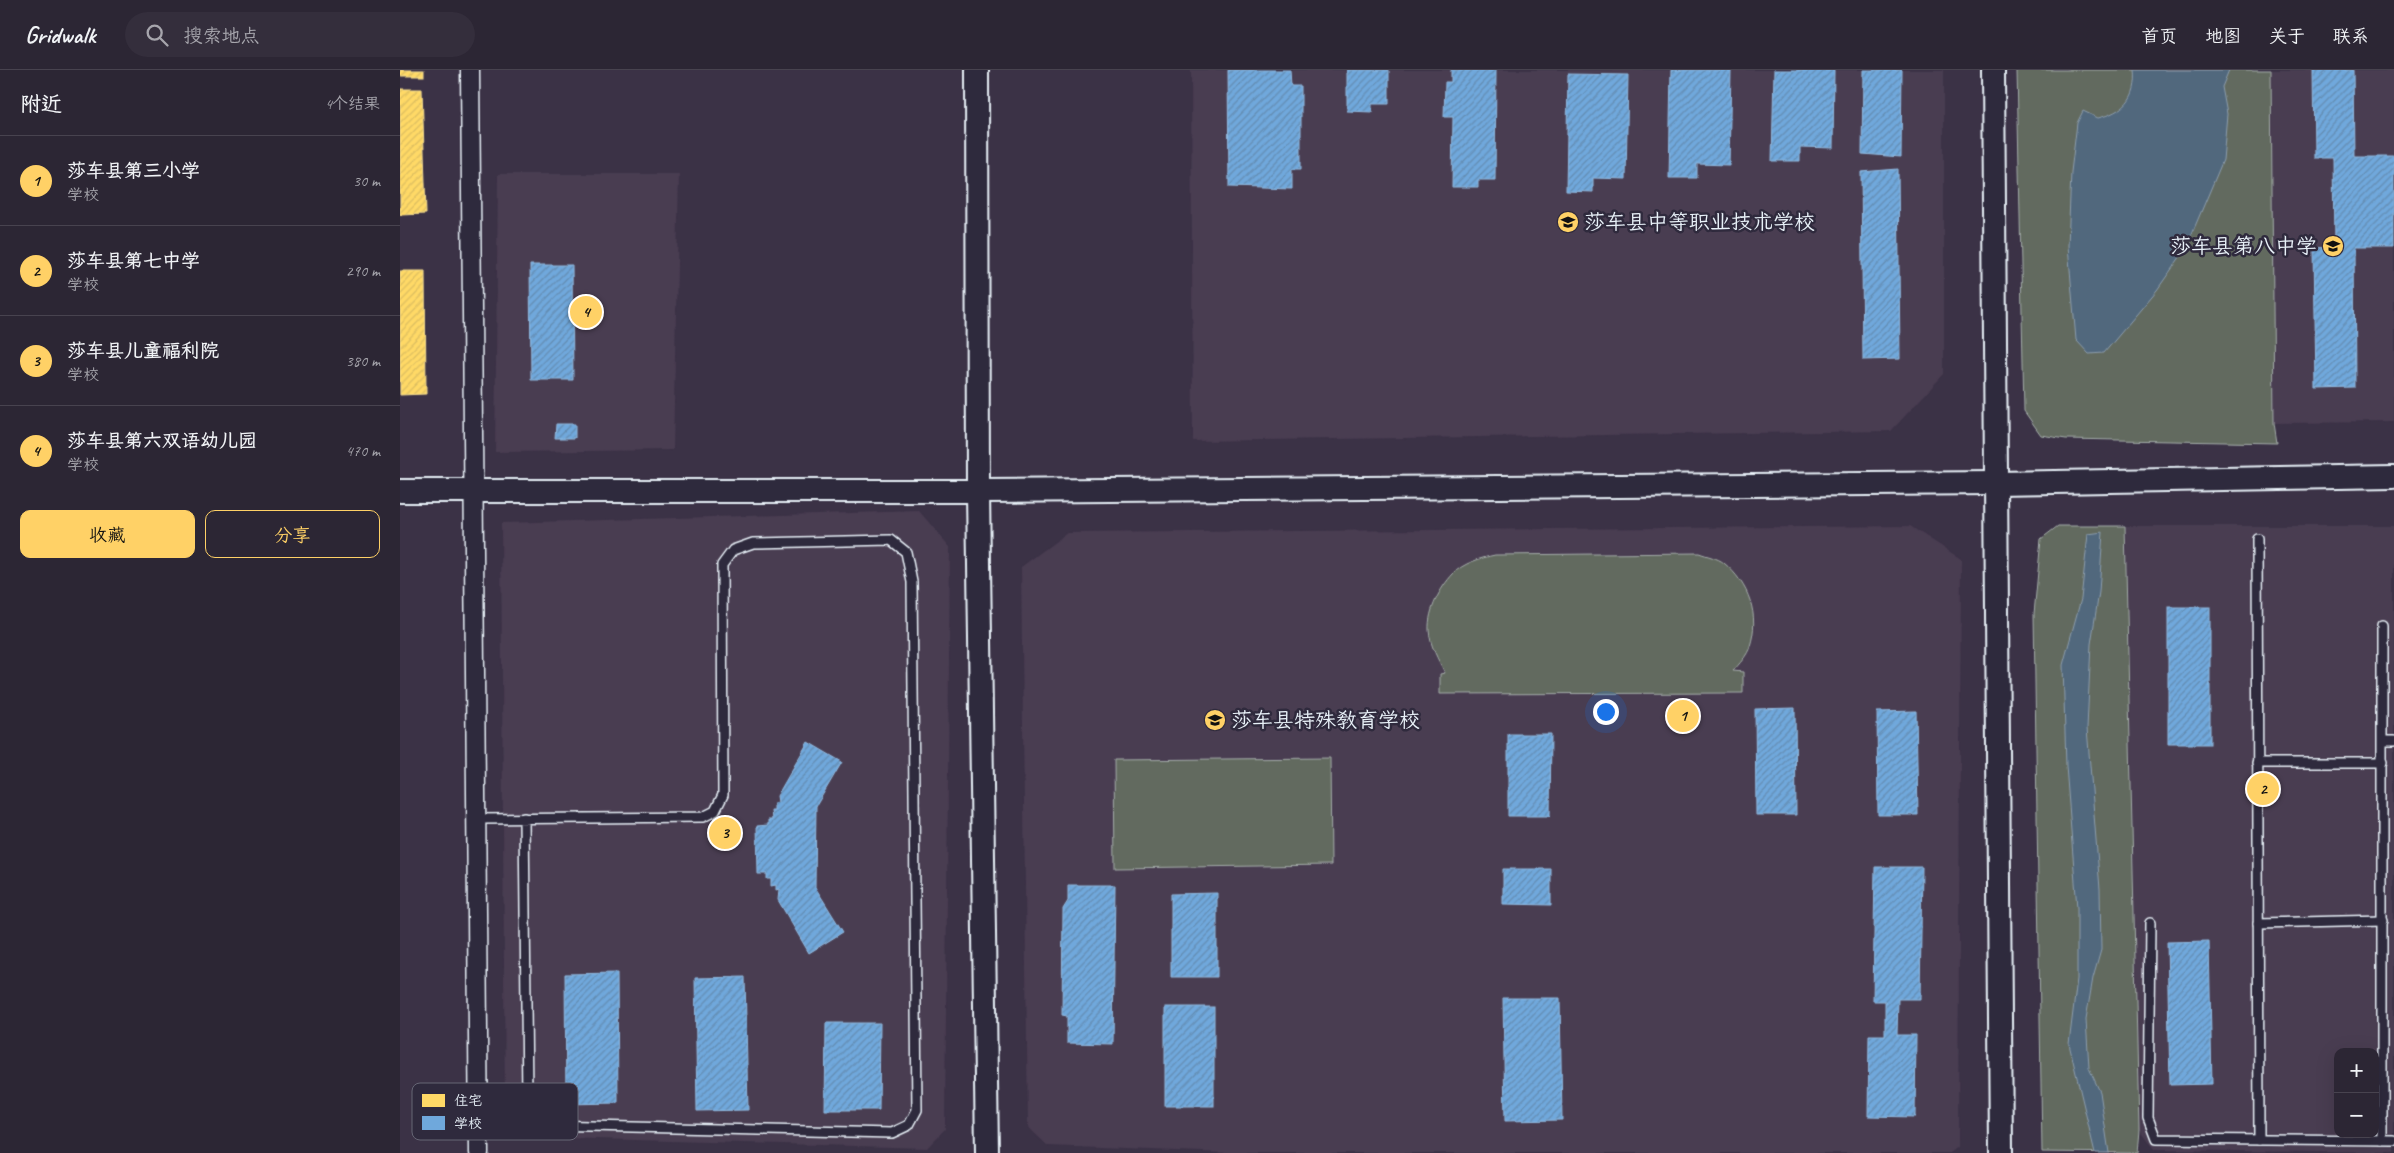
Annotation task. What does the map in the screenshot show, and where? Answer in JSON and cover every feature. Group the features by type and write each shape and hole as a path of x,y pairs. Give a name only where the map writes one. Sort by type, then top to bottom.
{"street":[{"path":"470,70 478,1083"},
{"path":"977,70 978,491 988,1153"},
{"path":"1993,70 2001,1153"},
{"path":"400,491 474,489 978,491 1996,482 2394,476"},
{"path":"478,1140 478,1153"}],"lane":[{"path":"2257,539 2259,1140"},
{"path":"476,819 702,816 715,811 722,795 722,565 733,550 753,543 891,540 906,552 912,582 917,1110 909,1125 892,1132 578,1126"},
{"path":"2382,626 2382,1141"},
{"path":"2383,741 2394,741"},
{"path":"2258,763 2383,763"},
{"path":"524,818 527,1083"},
{"path":"2258,923 2383,920"},
{"path":"2150,922 2148,1118 2156,1139 2394,1141"},
{"path":"2383,946 2394,946"}],"shaded area":[{"name":"莎车县中等职业技术学校","path":"1191,70 1944,70 1944,374 1891,431 1193,441"},
{"path":"2017,70 2271,70 2274,423 2277,443 2066,439 2041,435 2024,411"},
{"name":"莎车县第八中学","path":"2271,70 2394,70 2394,422 2274,423"},
{"path":"498,174 679,174 673,450 495,452"},
{"path":"919,511 950,547 945,1129 927,1148 578,1138 578,1083 505,1083 501,523"},
{"path":"1910,526 1961,559 1958,1147 1950,1153 1228,1153 1048,1146 1028,1127 1021,567 1067,533"},
{"path":"2058,526 2125,526 2139,1130 2137,1153 2042,1152 2034,614 2041,539"},
{"path":"2125,526 2394,526 2394,1153 2154,1150 2139,1130"},
{"path":"1699,553 1716,558 1733,571 1746,590 1750,601 1754,623 1753,634 1749,649 1733,671 1743,672 1743,693 1440,694 1440,674 1445,673 1431,642 1429,630 1430,615 1444,586 1457,570 1467,564 1495,555"},
{"path":"1330,758 1331,865 1115,868 1114,760"}],"water":[{"path":"2135,70 2229,70 2222,87 2227,114 2223,160 2185,250 2157,290 2104,353 2089,354 2076,340 2068,246 2071,172 2077,123 2083,111 2098,118 2121,108 2131,96 2134,88"},
{"path":"2103,532 2099,592 2091,644 2087,728 2100,889 2101,950 2093,978 2086,1019 2089,1068 2100,1092 2109,1153 2095,1153 2069,1044 2077,979 2077,908 2066,766 2063,665 2081,599 2088,534"}],"building: 住宅":[{"path":"400,70 424,70 424,76 400,76"},
{"path":"400,89 422,89 426,214 400,215"},
{"path":"400,271 425,271 426,394 400,395"}],"building: 学校":[{"path":"1228,70 1290,70 1291,86 1301,86 1301,169 1292,169 1292,189 1229,187"},
{"path":"1347,70 1389,70 1389,104 1372,104 1372,112 1347,111"},
{"path":"1451,70 1496,70 1495,180 1478,180 1478,187 1452,187 1453,117 1444,117 1445,82 1451,82"},
{"path":"1671,70 1731,70 1729,165 1697,164 1697,178 1669,178"},
{"path":"1774,70 1834,70 1833,148 1800,147 1800,161 1772,161"},
{"path":"1863,70 1902,70 1901,157 1862,154"},
{"path":"2313,70 2353,70 2354,156 2394,156 2394,248 2354,248 2355,388 2316,389 2314,248 2334,247 2333,158 2314,158"},
{"path":"1568,74 1628,75 1626,179 1593,178 1593,192 1566,191"},
{"path":"1898,169 1900,359 1863,360 1861,172"},
{"path":"530,265 572,265 573,380 531,380"},
{"path":"556,424 575,424 575,438 555,438"},
{"path":"2168,607 2210,607 2210,744 2168,744"},
{"path":"1795,708 1796,815 1756,815 1755,709"},
{"path":"1916,711 1918,815 1878,815 1877,712"},
{"path":"1508,734 1551,734 1550,816 1508,816"},
{"path":"808,742 842,762 816,806 815,887 843,932 809,953 778,900 779,889 776,890 776,885 771,886 771,879 767,879 767,874 758,874 757,826 768,825 768,820 772,820 771,810 774,810 774,803 778,802 777,796"},
{"path":"1875,867 1922,867 1920,999 1898,999 1897,1035 1916,1035 1915,1117 1868,1116 1869,1035 1885,1035 1885,1001 1873,1001"},
{"path":"1503,869 1551,869 1551,905 1503,904"},
{"path":"1068,885 1115,885 1113,1044 1067,1043 1067,1016 1062,1015 1063,909 1068,901"},
{"path":"1217,893 1217,977 1171,977 1171,894"},
{"path":"2209,941 2212,1084 2170,1085 2167,942"},
{"path":"617,973 618,1103 578,1104 578,1083 566,1083 565,974"},
{"path":"745,977 748,1110 697,1111 695,978"},
{"path":"1503,998 1560,998 1562,1120 1505,1121"},
{"path":"1165,1007 1214,1007 1214,1106 1165,1106"},
{"path":"826,1023 880,1023 879,1110 825,1110"}],"place":[{"name":"莎车县中等职业技术学校","path":"1568,222"},
{"name":"莎车县第八中学","path":"2333,246"},
{"name":"莎车县第六双语幼儿园","path":"586,312"},
{"name":"莎车县第三小学","path":"1683,716"},
{"name":"莎车县特殊教育学校","path":"1215,720"},
{"name":"莎车县第七中学","path":"2263,789"},
{"name":"莎车县儿童福利院","path":"725,833"}]}
